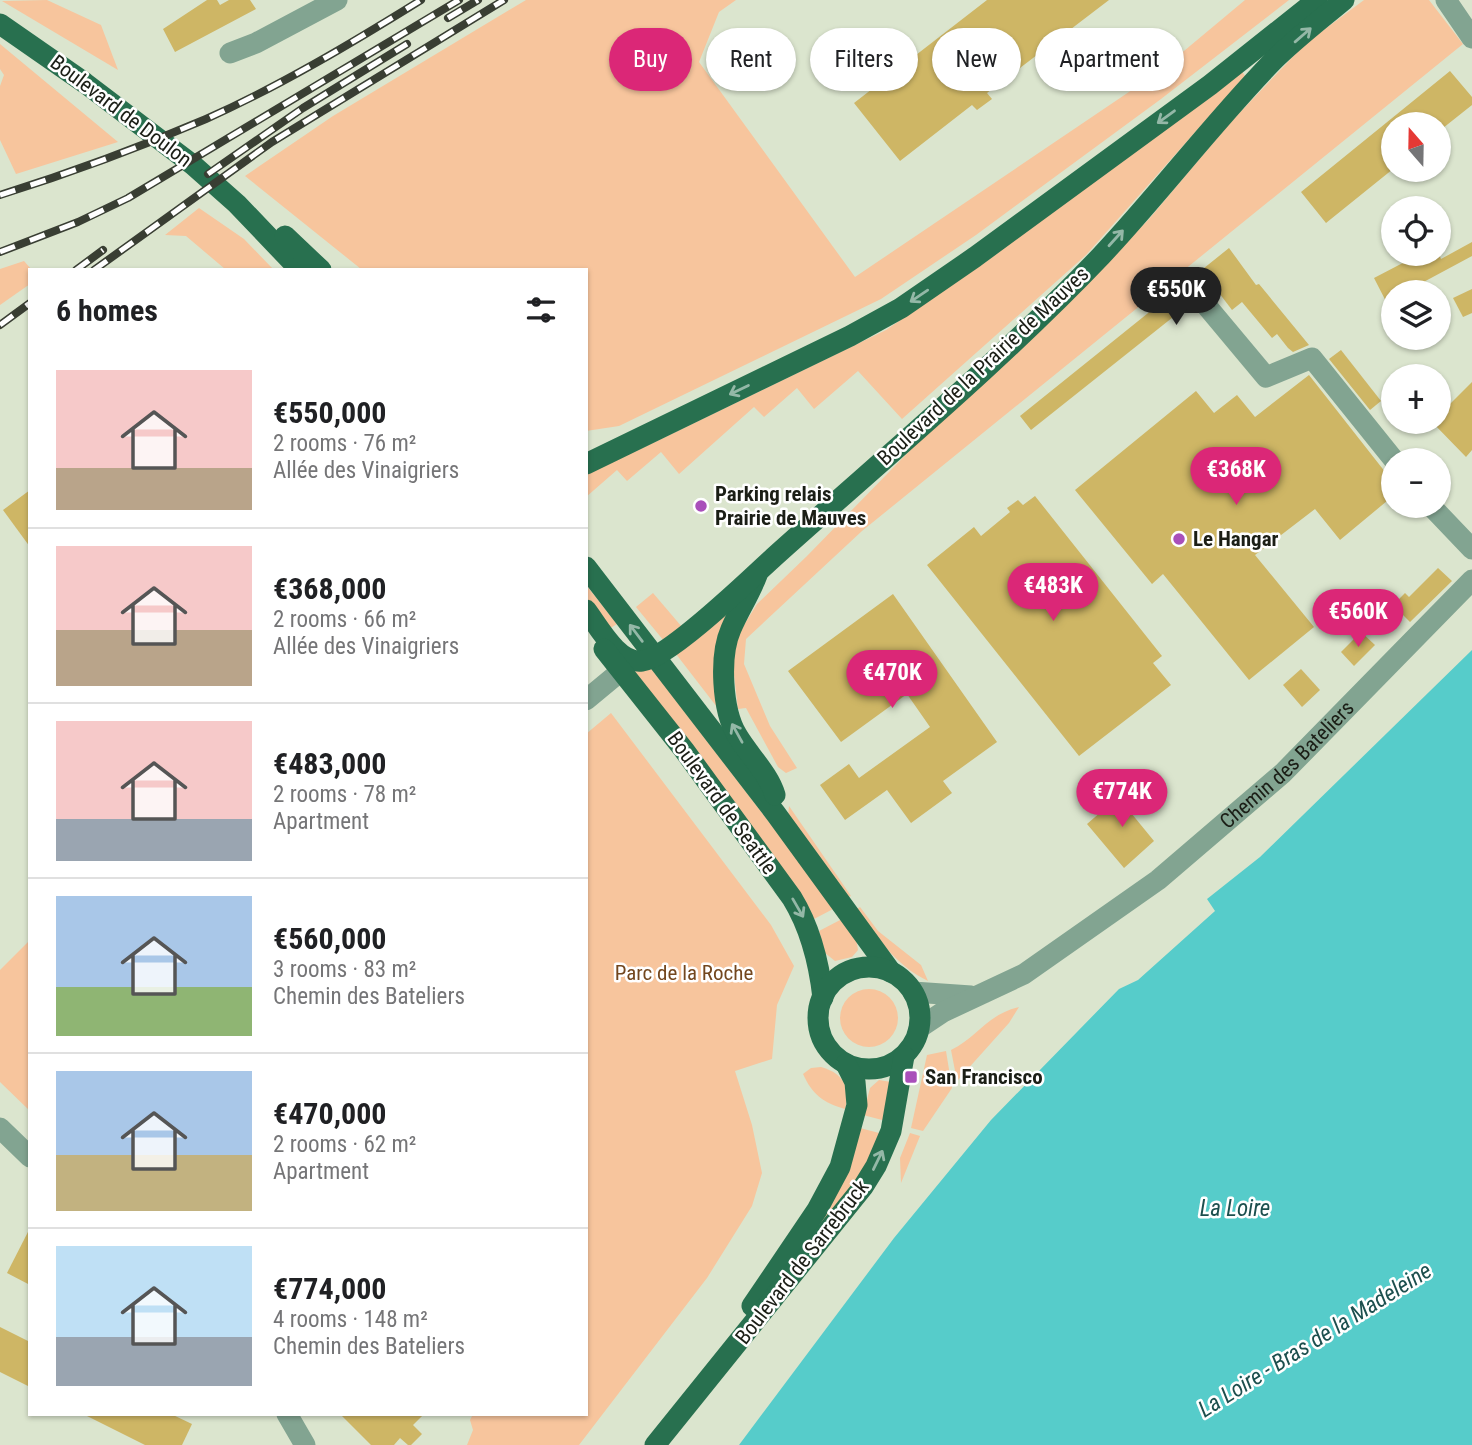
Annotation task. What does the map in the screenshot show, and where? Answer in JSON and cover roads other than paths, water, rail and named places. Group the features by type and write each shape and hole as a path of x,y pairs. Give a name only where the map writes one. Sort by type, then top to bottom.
{"main road":[{"path":"588,463 850,336 901,308 1210,85 1317,0"},
{"name":"Boulevard de la Prairie de Mauves","path":"654,657 697,626 1052,305 1102,254 1274,60 1344,0"},
{"name":"Boulevard de Doulon","path":"0,24 45,54 194,165 237,204"},
{"path":"237,204 298,268"},
{"path":"237,204 275,227 319,268"},
{"path":"588,451 635,439"},
{"name":"Boulevard de Seattle","path":"588,570 776,814 891,972"},
{"name":"Boulevard de la Prairie de Mauves","path":"758,572 750,596 730,631 723,670 729,719 735,733 775,792 776,814"},
{"path":"588,613 618,652 631,661 644,661 654,657"},
{"name":"Boulevard de Seattle","path":"588,628 684,750 797,906 814,949 822,998"},
{"path":"874,967 891,972 900,977 913,992 919,1009 919,1028 912,1046 904,1056 889,1065 872,1069 846,1064 829,1050 820,1031 818,1020 822,998 833,983 847,972 874,967"},
{"name":"Boulevard de Sarrebruck","path":"655,1445 863,1187 876,1166 891,1131 904,1056"},
{"name":"Boulevard de Sarrebruck","path":"643,1445 733,1334 830,1187 840,1167 857,1105 855,1082 846,1064"}],"street":[{"path":"230,53 256,43 337,0"},
{"path":"1446,0 1472,38"},
{"path":"1205,304 1266,377 1312,358 1384,448"},
{"path":"1442,518 1472,549"},
{"name":"Chemin des Bateliers","path":"919,1028 943,1012 1017,979 1158,880 1283,773 1472,580"},
{"path":"588,698 621,671"},
{"name":"Chemin des Bateliers","path":"913,992 980,996"},
{"path":"0,1128 28,1155"},
{"path":"288,1416 304,1445"}],"water":[{"name":"La Loire","path":"1472,650 1472,1445 739,1445 894,1238 991,1120 1119,989 1138,980 1215,911 1207,899 1260,857"}],"railway":[{"path":"0,195 104,160 206,119 261,93 421,0"},
{"path":"0,252 78,222 128,198 459,0"},
{"path":"448,18 478,0"},
{"path":"97,268 272,142 504,0"},
{"path":"208,174 303,108 407,44"},
{"path":"79,268 103,250"},
{"path":"0,325 28,304"}],"place":[{"name":"Parking relais Prairie de Mauves","path":"701,506"},
{"name":"Le Hangar","path":"1179,539"},
{"name":"San Francisco","path":"911,1077"}],"park label":[{"name":"Parc de la Roche","path":"684,973"}],"water label":[{"name":"La Loire - Bras de la Madeleine","path":"1315,1340"}]}
